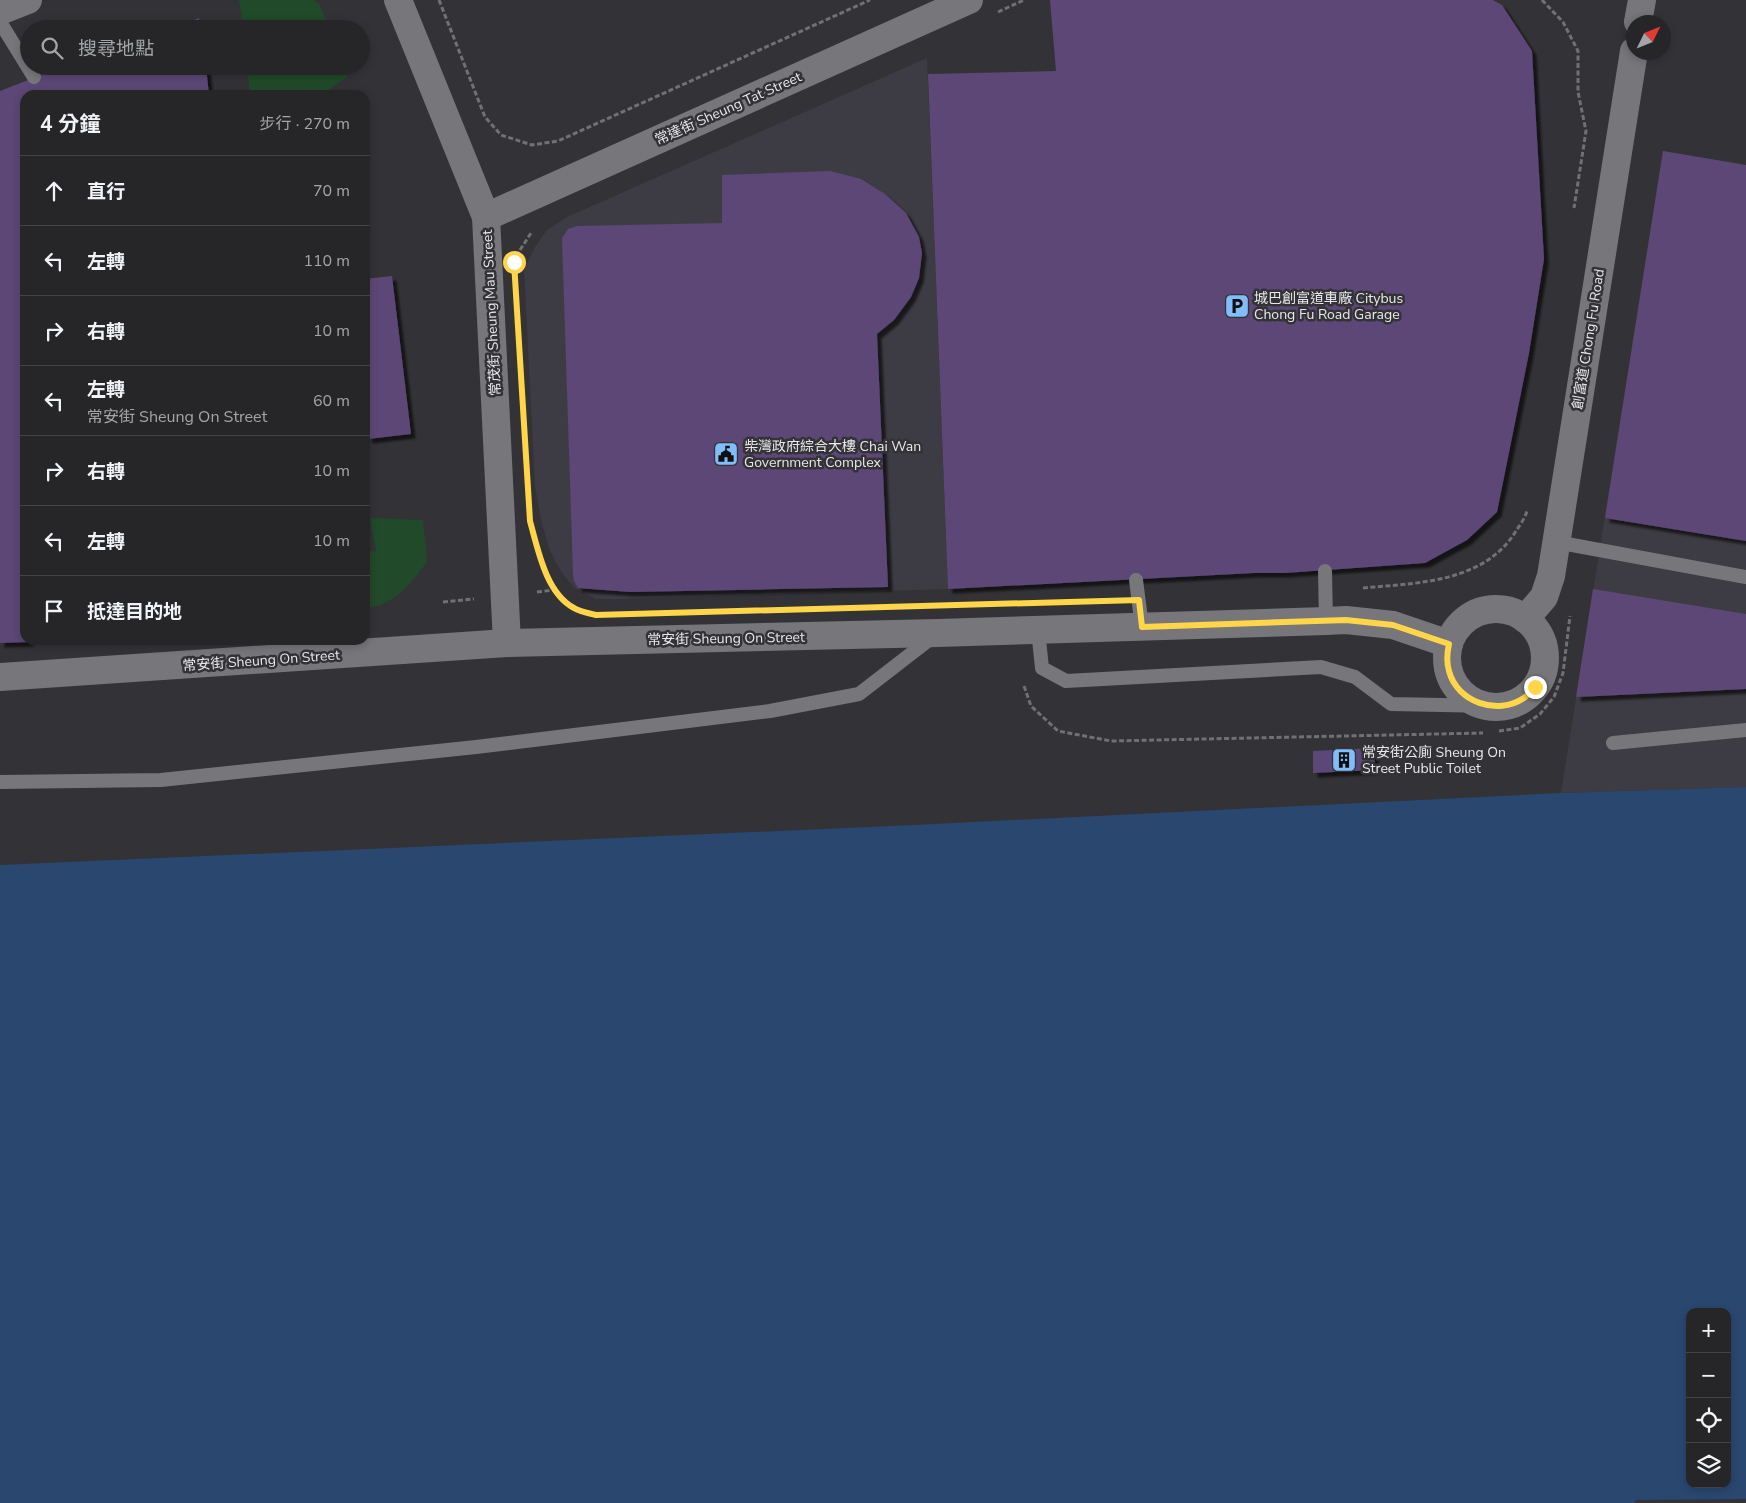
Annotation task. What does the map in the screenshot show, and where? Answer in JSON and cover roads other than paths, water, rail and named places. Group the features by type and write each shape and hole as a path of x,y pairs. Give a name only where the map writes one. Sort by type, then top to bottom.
{"street":[{"path":"0,11 28,0"},
{"name":"常茂街 Sheung Mau Street","path":"398,0 486,217 507,643"},
{"name":"常達街 Sheung Tat Street","path":"486,217 969,0"},
{"path":"1639,15 1642,0"},
{"name":"創富道 Chong Fu Road","path":"1524,619 1544,597 1551,576 1633,60"},
{"path":"1487,609 1505,609 1534,626 1542,641 1545,657 1543,672 1535,687 1524,698 1509,705 1492,706 1478,703 1465,696 1456,686 1449,673 1446,658 1449,644 1457,628 1470,616 1487,609"},
{"name":"常安街 Sheung On Street","path":"0,677 507,643 938,633 1346,620 1393,625 1449,644"}],"lane":[{"path":"0,22 20,54"},
{"path":"1556,542 1746,577"},
{"path":"1325,570 1326,621"},
{"path":"1136,580 1142,627"},
{"path":"1038,630 1042,668 1066,681 1321,667 1355,677 1392,704 1492,706"},
{"path":"0,782 162,780 466,748 770,711 859,694 938,633"},
{"path":"1613,743 1746,730"}],"water":[{"path":"1746,787 1746,1499 1636,1500 1634,1503 0,1503 0,865 914,825 1561,793"}],"place":[{"name":"城巴創富道車廠 Citybus Chong Fu Road Garage","path":"1237,306"},
{"name":"柴灣政府綜合大樓 Chai Wan Government Complex","path":"726,454"},
{"name":"常安街公廁 Sheung On Street Public Toilet","path":"1344,760"}]}
